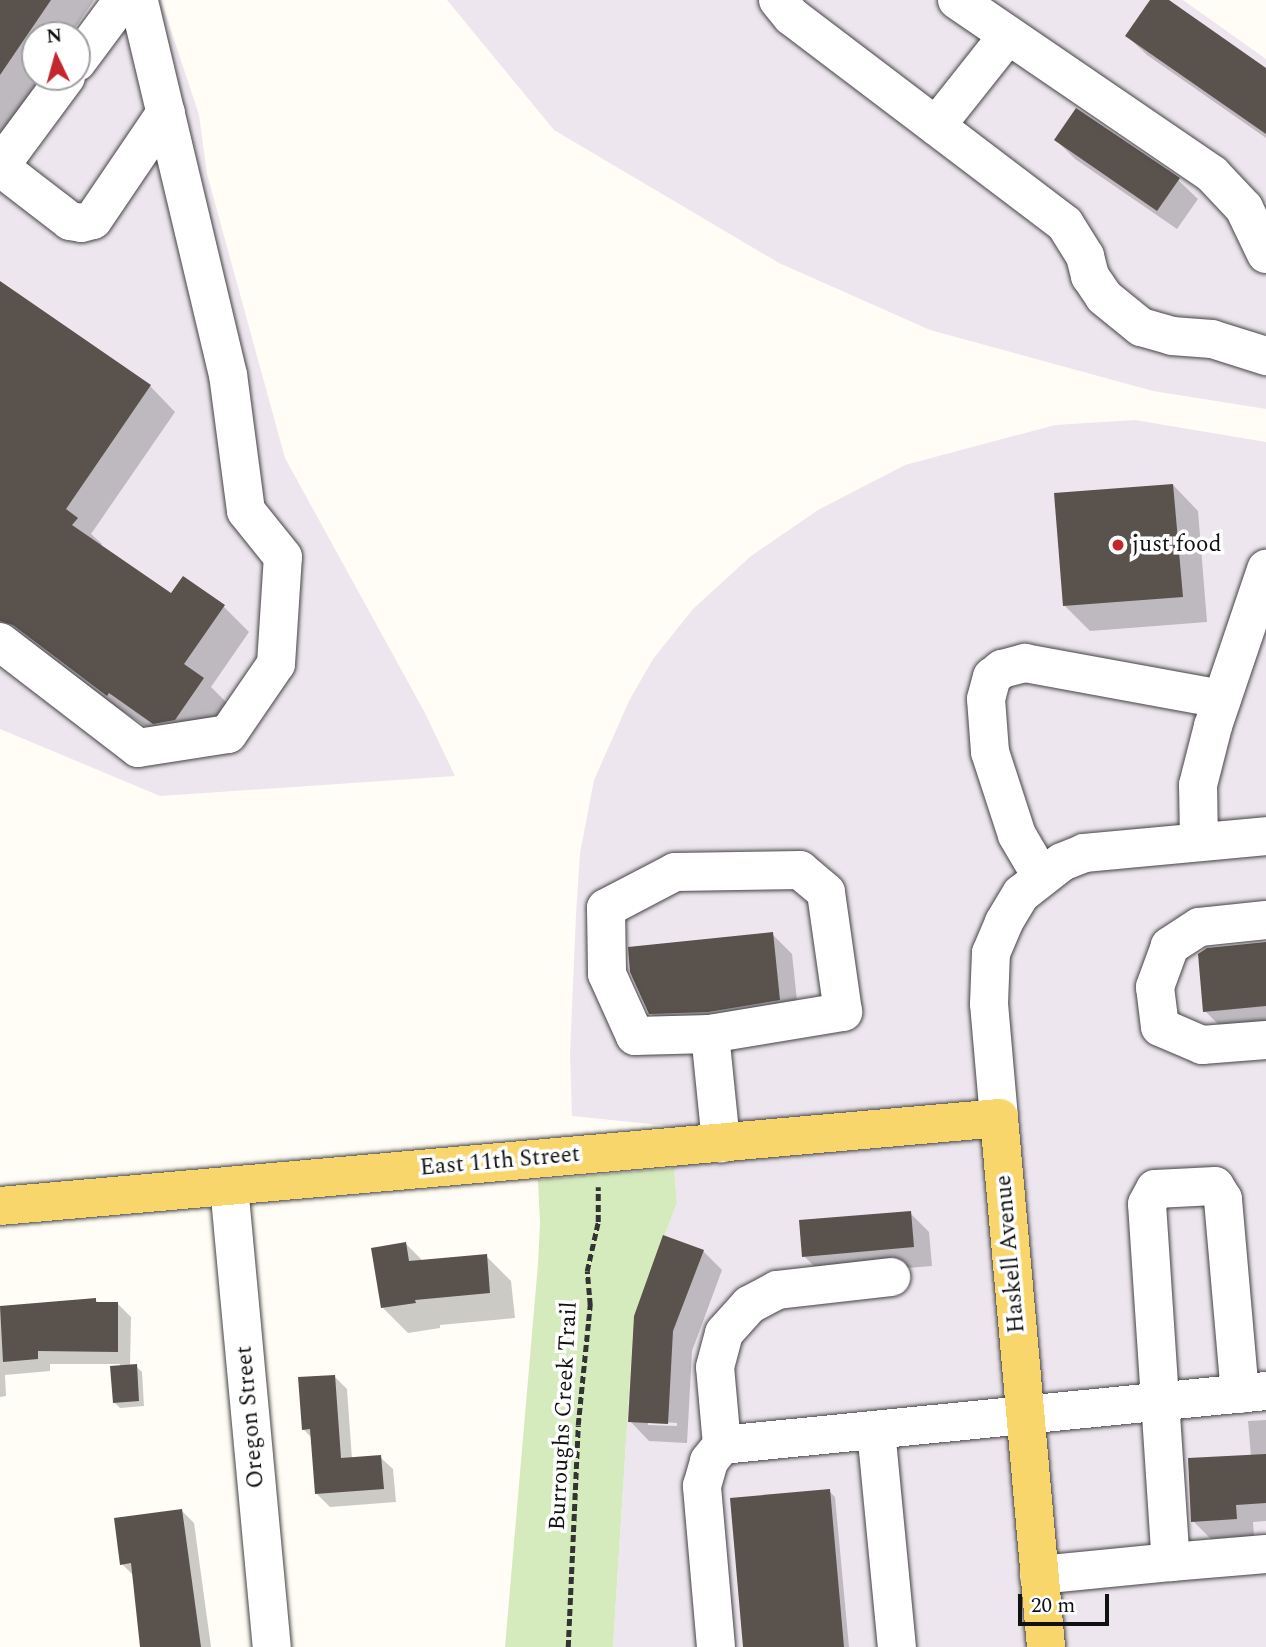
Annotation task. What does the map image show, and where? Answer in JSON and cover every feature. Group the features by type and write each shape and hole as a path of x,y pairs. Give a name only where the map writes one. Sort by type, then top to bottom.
{"main road":[{"name":"East 11th Street","path":"0,1206 999,1118"},
{"name":"Haskell Avenue","path":"999,1118 1046,1647"}],"street":[{"path":"91,43 123,0"},
{"path":"0,642 138,748 228,734 275,664 283,557 246,511 228,375 139,0"},
{"path":"778,0 791,16 1065,224 1085,256 1090,276 1104,297 1141,327 1172,336 1212,339 1266,356"},
{"path":"957,0 1212,174 1244,208 1266,254"},
{"path":"936,126 1008,35"},
{"path":"56,91 9,154 6,164 9,174 70,221 81,223 93,220 166,112"},
{"path":"1199,841 1198,785 1222,699 1266,569"},
{"path":"1222,699 1025,663 1002,669 992,677 986,699 990,752 1017,835 1041,876 1062,862 1084,853 1266,836"},
{"path":"800,870 826,892 843,1012 710,1034 635,1036 607,974 606,908 675,872 800,870"},
{"name":"Haskell Avenue","path":"999,1118 989,1004 991,953 1004,922 1021,894 1041,876"},
{"path":"1266,920 1199,928 1170,946 1154,987 1160,1027 1202,1045 1266,1040"},
{"path":"710,1034 721,1143"},
{"name":"Oregon Street","path":"229,1186 272,1647"},
{"path":"722,1445 1159,1403 1253,1392 1223,1199 1215,1186 1155,1189 1147,1204 1159,1403 1171,1562"},
{"path":"716,1647 702,1486 709,1461 722,1445 715,1367 724,1334 749,1305 777,1290 891,1277"},
{"path":"876,1430 897,1647"},
{"path":"1039,1575 1266,1554"}],"path":[{"name":"Burroughs Creek Trail","path":"568,1647 578,1425 590,1305 587,1271 598,1222 598,1188"}],"shaded area":[{"path":"0,0 161,0 199,115 207,174 285,458 425,713 455,776 160,796 0,729"},
{"path":"447,0 1183,0 1266,59 1266,409 1153,391 930,330 779,263 554,130"},
{"path":"1135,420 1266,442 1266,1647 613,1647 634,1316 677,1203 670,1126 572,1116 570,1053 576,914 580,853 594,780 629,701 653,659 693,609 751,556 818,510 905,465 1055,425"}],"green space":[{"path":"674,1168 677,1203 634,1316 613,1647 505,1647 538,1264 538,1180"}],"building":[{"path":"0,0 51,0 37,21 21,21 21,44 0,75"},
{"path":"1150,0 1169,0 1266,68 1266,134 1125,36"},
{"path":"1076,108 1180,178 1157,211 1054,140"},
{"path":"0,281 151,385 66,509 78,518 72,525 171,593 183,576 225,605 184,664 204,678 175,720 153,724 109,693 107,696 13,625 0,621"},
{"name":"just food","path":"1173,484 1183,597 1063,606 1054,493"},
{"path":"773,932 780,1000 708,1012 649,1014 630,972 628,947"},
{"path":"1266,942 1266,1006 1203,1012 1198,954 1207,948"},
{"path":"911,1211 914,1247 802,1257 799,1220"},
{"path":"663,1235 704,1250 673,1331 668,1424 628,1422 634,1316"},
{"path":"406,1242 409,1261 487,1254 490,1293 415,1300 416,1303 381,1308 371,1248"},
{"path":"96,1298 96,1302 118,1302 118,1352 38,1351 38,1359 3,1362 0,1306"},
{"path":"137,1364 139,1401 113,1403 110,1366"},
{"path":"335,1375 341,1458 381,1455 384,1489 315,1494 310,1429 302,1430 298,1377"},
{"path":"1266,1454 1266,1503 1236,1505 1237,1519 1191,1522 1188,1458"},
{"path":"830,1489 844,1647 743,1647 730,1498"},
{"path":"182,1509 201,1647 140,1647 131,1563 120,1565 114,1518"}],"place":[{"name":"just food","path":"1118,545"}]}
